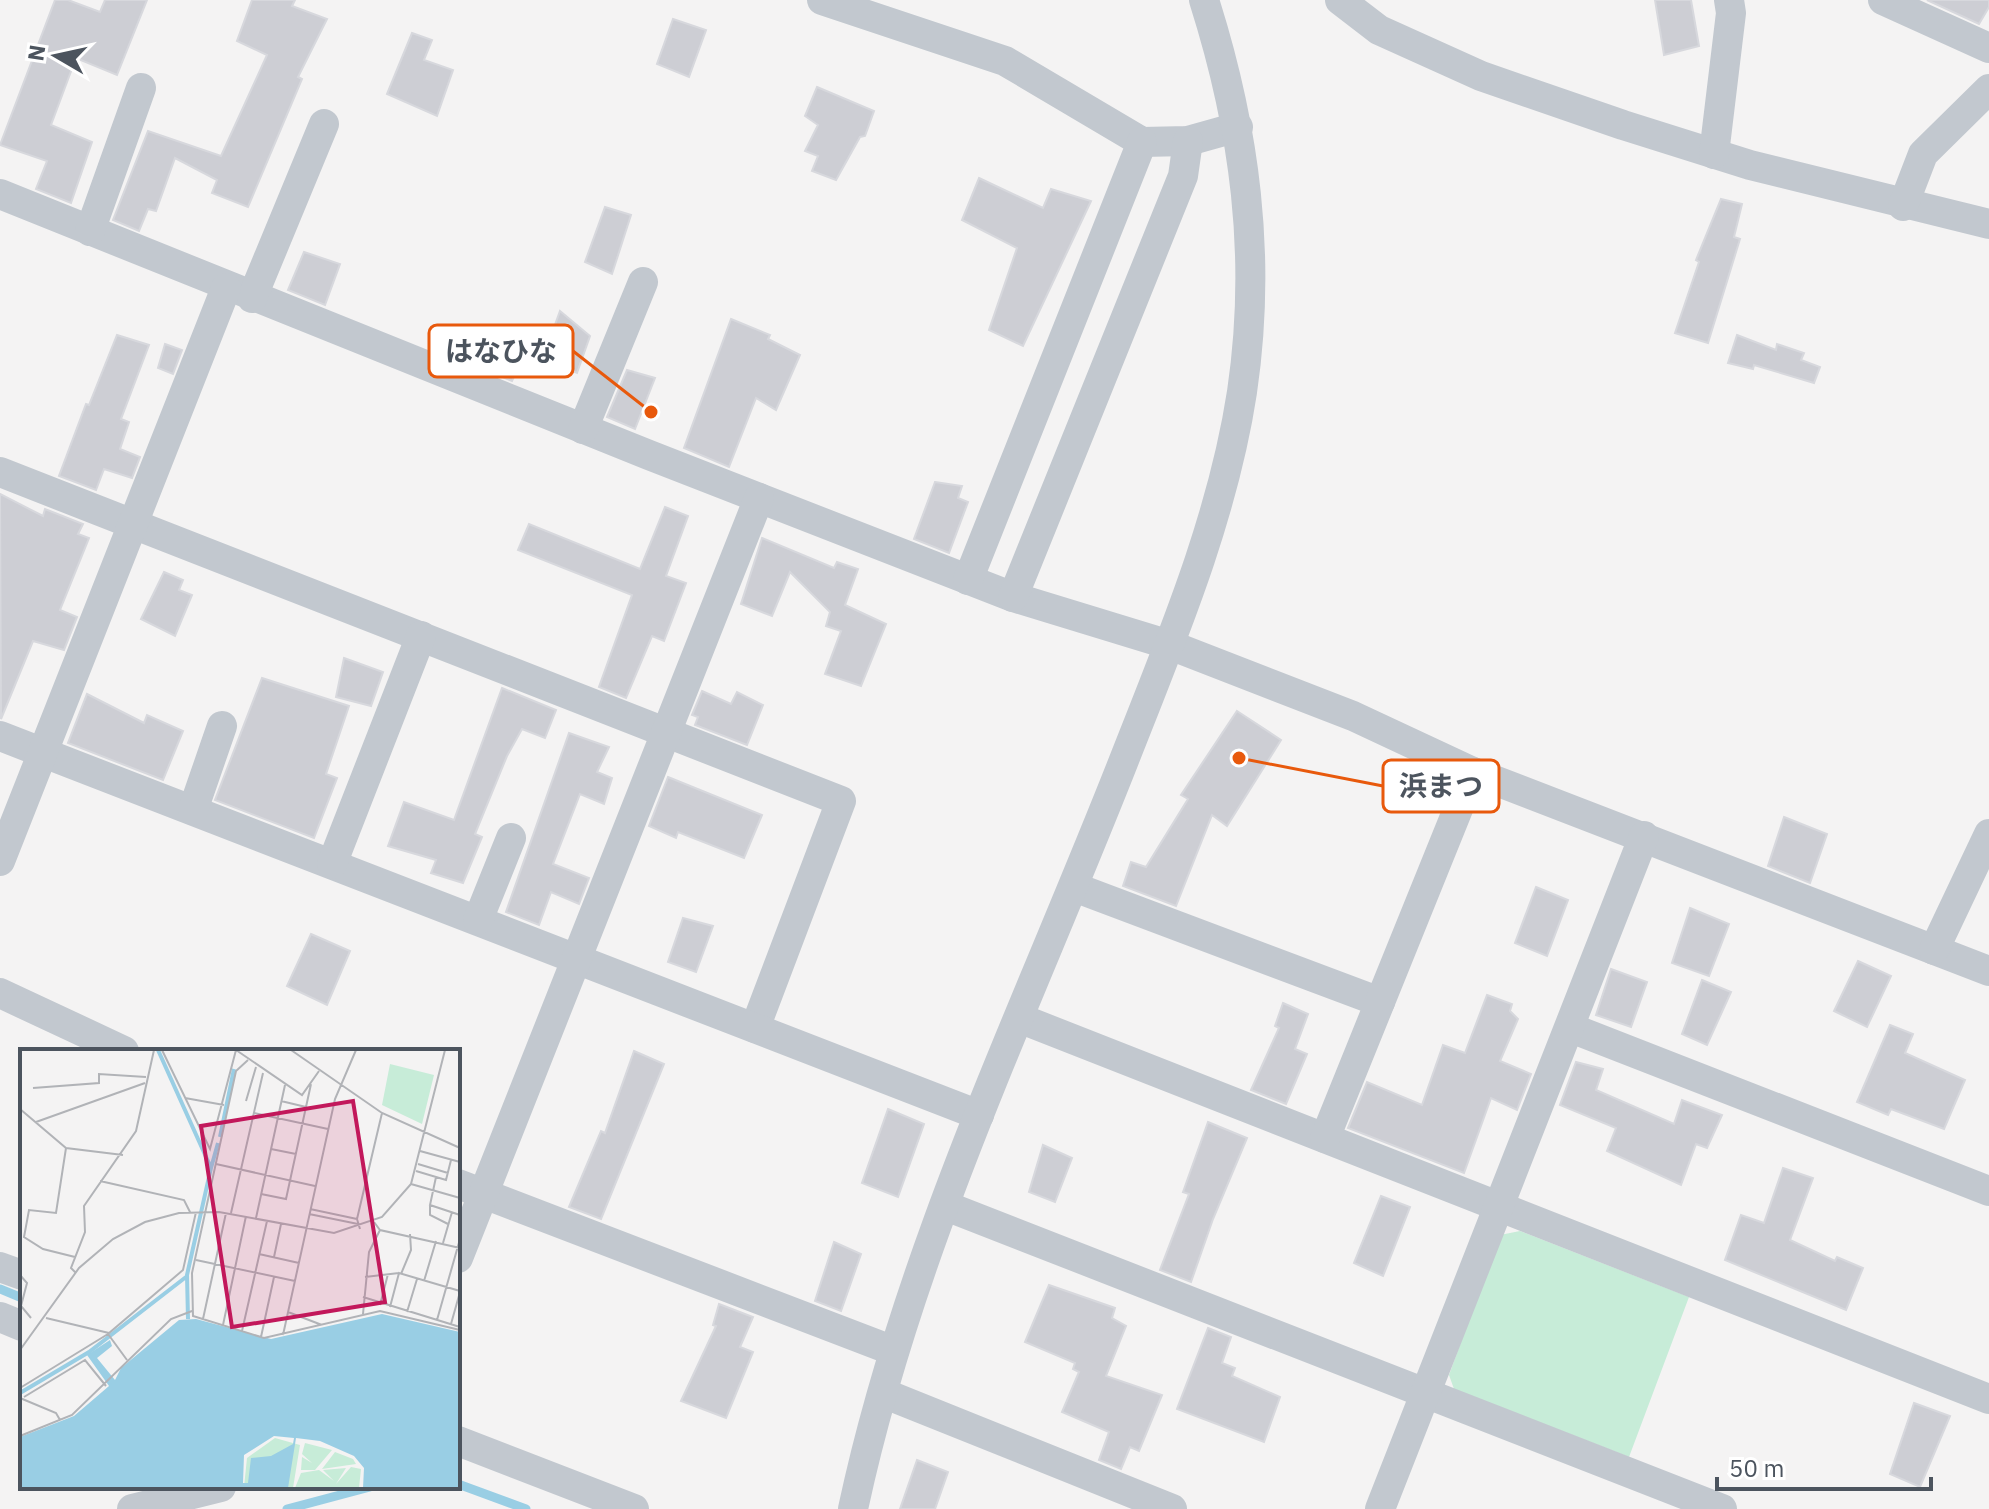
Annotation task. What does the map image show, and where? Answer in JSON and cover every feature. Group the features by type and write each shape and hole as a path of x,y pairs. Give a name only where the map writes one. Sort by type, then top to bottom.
{"street":[{"path":"822,0 1005,61 1142,142 1188,141 1238,127"},
{"path":"853,1509 894,1351 946,1206 979,1115 1170,645 1229,462 1242,390 1248,317 1249,228 1243,151 1224,63 1204,0"},
{"path":"1340,0 1379,30 1481,76 1714,154 1903,206 1989,224"},
{"path":"1714,154 1731,13 1729,0"},
{"path":"1883,0 1989,48"},
{"path":"90,231 141,88"},
{"path":"1903,206 1923,154 1989,89"},
{"path":"0,861 133,525 239,293 324,124"},
{"path":"1013,597 1183,176 1188,141"},
{"path":"968,580 1142,142"},
{"path":"0,194 239,293 968,580 1170,645 1353,716 1473,772 1989,971"},
{"path":"583,429 643,282"},
{"path":"0,472 841,801 755,1028"},
{"path":"460,1248 472,1190 578,958 759,498"},
{"path":"332,864 421,636"},
{"path":"193,810 222,726"},
{"path":"0,736 979,1115"},
{"path":"1325,1138 1473,772"},
{"path":"1934,950 1989,834"},
{"path":"1380,1509 1644,836"},
{"path":"478,920 511,838"},
{"path":"1074,887 1380,1002"},
{"path":"0,993 120,1049"},
{"path":"1019,1018 1989,1399"},
{"path":"1571,1028 1989,1191"},
{"path":"472,1190 894,1351"},
{"path":"946,1206 1722,1509"},
{"path":"0,1267 20,1274"},
{"path":"0,1317 20,1325"},
{"path":"883,1393 1172,1509"},
{"path":"460,1442 634,1509"},
{"path":"132,1509 213,1489"}],"green space":[{"path":"1520,1231 1689,1297 1629,1457 1454,1389 1449,1375 1500,1235"}],"building":[{"path":"55,0 68,0 100,12 105,0 147,0 117,75 76,58 51,125 92,142 71,203 36,189 47,161 0,145"},
{"path":"252,0 295,0 292,6 327,19 298,77 302,79 248,207 212,193 217,180 175,158 156,211 148,209 139,231 113,220 148,131 221,156 267,55 237,41"},
{"path":"1655,0 1691,0 1699,46 1664,55"},
{"path":"1927,0 1989,0 1989,7 1979,24"},
{"path":"673,19 706,30 689,77 657,64"},
{"path":"412,33 432,40 424,60 453,70 437,116 387,94"},
{"path":"817,87 874,111 865,136 860,137 836,180 812,171 818,156 805,151 818,125 805,116"},
{"path":"979,178 1043,208 1051,189 1091,201 1023,346 989,330 1017,248 962,220"},
{"path":"1721,199 1742,204 1734,237 1740,239 1708,343 1675,333 1699,262 1696,260"},
{"path":"605,207 631,215 612,274 585,262"},
{"path":"304,252 340,264 325,305 288,290"},
{"path":"560,311 590,336 577,373 543,358"},
{"path":"731,319 770,335 768,339 800,355 776,410 756,398 729,467 684,448"},
{"path":"117,335 149,345 121,419 129,422 120,449 140,457 132,478 104,469 96,490 59,476 86,404 89,405"},
{"path":"1737,335 1776,350 1777,344 1804,353 1801,360 1820,367 1814,383 1754,365 1753,369 1728,363"},
{"path":"165,344 182,350 173,374 158,368"},
{"path":"483,348 521,362 512,381 476,366"},
{"path":"627,370 655,378 635,429 607,417"},
{"path":"935,482 962,486 958,498 968,502 949,553 914,539"},
{"path":"0,494 43,516 45,509 83,524 78,534 89,538 60,610 77,617 64,650 33,641 1,719"},
{"path":"665,507 688,516 666,576 686,583 664,641 652,636 626,698 599,687 632,595 518,550 529,524 640,569"},
{"path":"762,538 834,568 837,562 858,569 845,605 886,624 861,686 825,674 841,631 826,626 830,612 790,572 772,616 741,604"},
{"path":"164,572 183,580 179,590 192,595 175,636 141,619"},
{"path":"344,658 383,672 371,706 336,697"},
{"path":"262,678 349,706 326,774 337,778 314,838 215,800"},
{"path":"502,688 556,710 545,738 522,729 507,756 475,834 482,837 463,883 431,873 436,860 388,846 404,802 454,820"},
{"path":"702,691 731,704 737,692 763,705 747,745 695,725 698,717 692,715"},
{"path":"87,694 144,723 147,715 183,731 163,780 68,743"},
{"path":"1237,711 1281,740 1227,826 1212,815 1176,906 1123,886 1131,862 1146,867 1188,799 1181,795"},
{"path":"569,733 609,747 597,772 612,778 604,804 580,794 553,864 589,878 579,904 551,892 539,925 506,912"},
{"path":"668,777 762,815 744,858 678,832 676,838 649,826"},
{"path":"1784,817 1827,834 1810,883 1768,866"},
{"path":"1536,887 1568,900 1547,956 1515,943"},
{"path":"1690,908 1729,924 1709,976 1672,963"},
{"path":"683,918 713,926 696,972 668,962"},
{"path":"311,934 350,951 327,1005 287,986"},
{"path":"1858,961 1891,976 1867,1027 1834,1011"},
{"path":"1611,969 1647,982 1631,1027 1596,1015"},
{"path":"1702,980 1731,992 1707,1045 1682,1034"},
{"path":"1487,995 1512,1004 1510,1011 1518,1019 1500,1061 1531,1074 1517,1110 1491,1098 1464,1173 1348,1128 1367,1082 1422,1105 1443,1045 1465,1053"},
{"path":"1283,1003 1308,1014 1295,1049 1307,1054 1286,1104 1251,1090 1279,1028 1275,1026"},
{"path":"1890,1025 1913,1034 1905,1053 1965,1080 1944,1129 1891,1109 1888,1115 1857,1102"},
{"path":"634,1051 664,1064 601,1219 569,1207 601,1131 605,1133"},
{"path":"1576,1062 1603,1069 1596,1090 1674,1124 1682,1100 1722,1115 1707,1148 1696,1144 1681,1185 1607,1151 1616,1128 1560,1105"},
{"path":"888,1109 924,1124 898,1197 862,1183"},
{"path":"1208,1122 1247,1138 1191,1282 1160,1270 1189,1194 1183,1192"},
{"path":"1043,1145 1072,1158 1055,1202 1029,1192"},
{"path":"1783,1168 1813,1178 1790,1240 1835,1261 1837,1257 1863,1268 1846,1310 1725,1260 1741,1215 1764,1223"},
{"path":"1381,1196 1410,1207 1383,1276 1354,1263"},
{"path":"834,1242 861,1254 841,1311 815,1301"},
{"path":"1049,1285 1115,1308 1112,1318 1126,1326 1106,1376 1162,1395 1139,1451 1130,1447 1121,1469 1099,1460 1109,1432 1062,1412 1079,1372 1073,1369 1075,1363 1025,1342"},
{"path":"719,1304 753,1317 740,1347 753,1352 726,1418 681,1401 716,1326 713,1325"},
{"path":"1208,1328 1231,1337 1222,1363 1235,1368 1232,1376 1280,1397 1264,1442 1177,1409"},
{"path":"1914,1403 1950,1416 1920,1487 1890,1474"},
{"path":"917,1460 948,1472 935,1509 900,1509"}],"waterway":[{"path":"0,1289 20,1297"},
{"path":"460,1485 526,1509"},
{"path":"287,1509 362,1489"}],"place":[{"name":"はなひな","path":"651,412"},
{"name":"浜まつ","path":"1239,758"}]}
